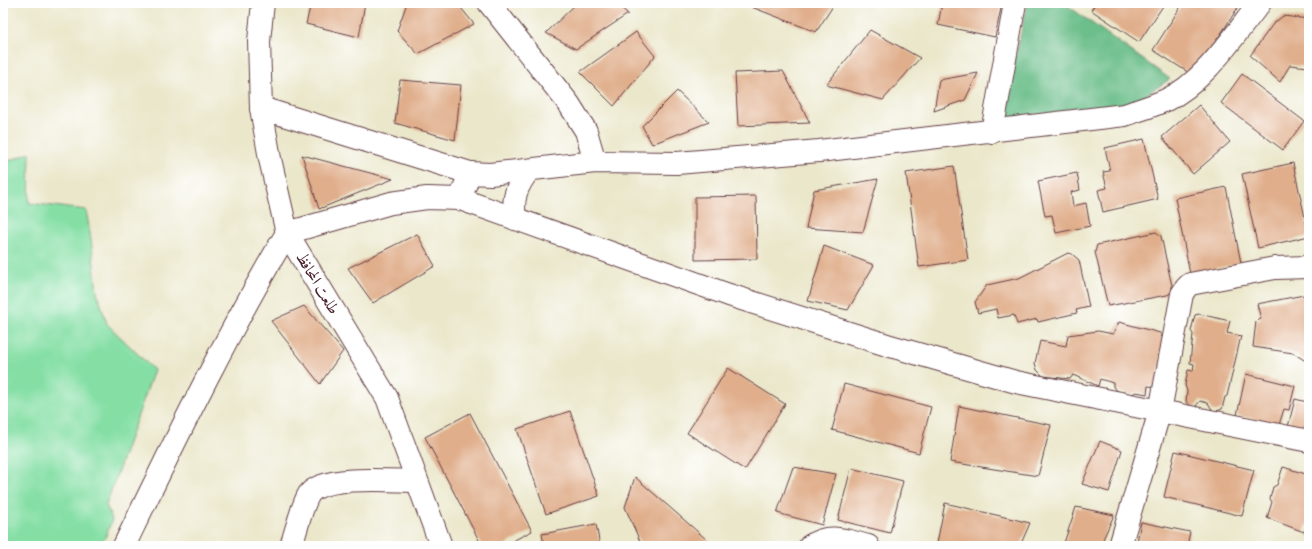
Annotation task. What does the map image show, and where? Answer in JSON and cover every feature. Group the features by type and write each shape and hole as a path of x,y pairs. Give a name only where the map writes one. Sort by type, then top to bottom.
{"street":[{"name":"طلعت المحافظ","path":"263,3 259,41 261,108 270,160 287,233 387,398 416,481 441,546"},
{"path":"488,3 569,104 586,131 595,162"},
{"path":"992,132 1014,3"},
{"path":"261,108 470,173 490,174 595,162 678,162 818,151 992,132 1125,115 1167,100 1186,88 1205,71 1260,3"},
{"path":"515,219 513,204 514,195 522,179 529,170"},
{"path":"460,200 470,173"},
{"path":"124,546 194,402 248,298 287,233 391,203 428,198 460,200 729,295 887,345 1016,382 1309,442"},
{"path":"1120,546 1160,411 1182,294 1186,288 1197,283 1275,268 1309,267"},
{"path":"291,546 308,496 317,487 328,483 363,480 416,481"},
{"path":"810,546 818,540 829,538 868,546"}],"green space":[{"path":"1028,3 1064,3 1170,79 1126,108 998,129"},
{"path":"30,153 29,203 86,210 97,292 107,324 154,370 106,505 112,520 102,546 3,546 3,160 8,161"}],"building":[{"path":"311,3 365,3 359,37 306,24"},
{"path":"407,3 457,3 474,24 418,54 397,31"},
{"path":"577,3 616,3 628,14 576,49 546,33"},
{"path":"750,3 835,3 816,32 749,6"},
{"path":"942,3 1002,3 995,37 938,25"},
{"path":"1096,3 1165,3 1139,42 1091,10"},
{"path":"1183,3 1240,4 1194,76 1153,50"},
{"path":"1283,16 1309,19 1309,67 1290,65 1280,82 1250,56 1273,24"},
{"path":"870,30 920,58 883,100 826,85"},
{"path":"636,32 655,56 614,106 580,72"},
{"path":"783,71 810,123 738,126 735,73"},
{"path":"978,73 965,100 934,111 939,80"},
{"path":"1242,74 1304,121 1283,150 1221,103"},
{"path":"400,80 461,85 455,140 395,123"},
{"path":"677,91 709,122 652,144 642,126"},
{"path":"1199,105 1230,142 1193,174 1162,137"},
{"path":"1144,139 1158,199 1103,212 1098,190 1107,188 1103,172 1110,171 1105,148"},
{"path":"302,155 393,179 319,209"},
{"path":"1293,163 1309,236 1258,248 1242,174"},
{"path":"954,166 968,260 919,267 906,173"},
{"path":"1077,173 1080,190 1071,192 1073,206 1086,203 1090,226 1056,233 1052,215 1045,216 1038,181"},
{"path":"878,179 863,232 806,228 814,190"},
{"path":"1226,187 1241,263 1190,274 1175,198"},
{"path":"756,196 757,259 695,260 695,197"},
{"path":"1156,232 1161,236 1172,292 1167,295 1108,306 1095,252 1097,245"},
{"path":"417,234 435,266 373,303 348,268"},
{"path":"824,246 874,265 848,310 808,301"},
{"path":"1068,253 1072,254 1079,260 1089,307 1076,310 1077,313 1038,322 1037,319 1017,324 1014,315 998,318 996,309 978,313 975,302 987,285 1019,278"},
{"path":"1309,294 1309,363 1293,353 1253,347 1256,321 1261,319 1257,304"},
{"path":"304,306 343,351 320,384 271,321"},
{"path":"1199,314 1230,321 1227,333 1241,336 1227,396 1225,397 1222,409 1217,411 1213,411 1208,403 1200,401 1195,407 1186,402 1187,391 1185,385 1188,370 1193,371 1194,364 1190,363 1193,334 1191,331 1195,315"},
{"path":"1119,322 1160,333 1164,342 1156,387 1148,386 1147,394 1136,392 1130,395 1118,391 1113,387 1113,383 1100,379 1098,386 1073,375 1070,379 1043,376 1037,370 1035,363 1040,341 1066,346 1068,335 1098,331 1113,334"},
{"path":"728,368 785,404 745,470 687,433"},
{"path":"1246,374 1295,386 1289,410 1284,409 1279,425 1237,415"},
{"path":"844,384 931,407 919,453 832,430"},
{"path":"1309,395 1309,437 1287,431 1295,399 1307,402"},
{"path":"959,406 1051,425 1038,476 950,462"},
{"path":"570,411 599,496 546,514 517,429"},
{"path":"470,413 532,531 503,546 482,546 425,437"},
{"path":"1100,441 1122,450 1109,492 1082,484"},
{"path":"1175,451 1254,470 1242,516 1164,497"},
{"path":"793,467 836,474 822,525 777,513"},
{"path":"1283,467 1309,475 1309,521 1304,532 1267,518 1272,502 1270,499 1273,487 1277,485"},
{"path":"851,468 903,481 890,533 838,520"},
{"path":"635,477 714,546 642,546 625,507"},
{"path":"945,503 1030,523 1020,546 951,546 937,543"},
{"path":"1076,507 1114,515 1100,546 1063,546"},
{"path":"1141,522 1190,532 1187,546 1136,546"},
{"path":"596,524 600,546 544,546 542,534"}]}
